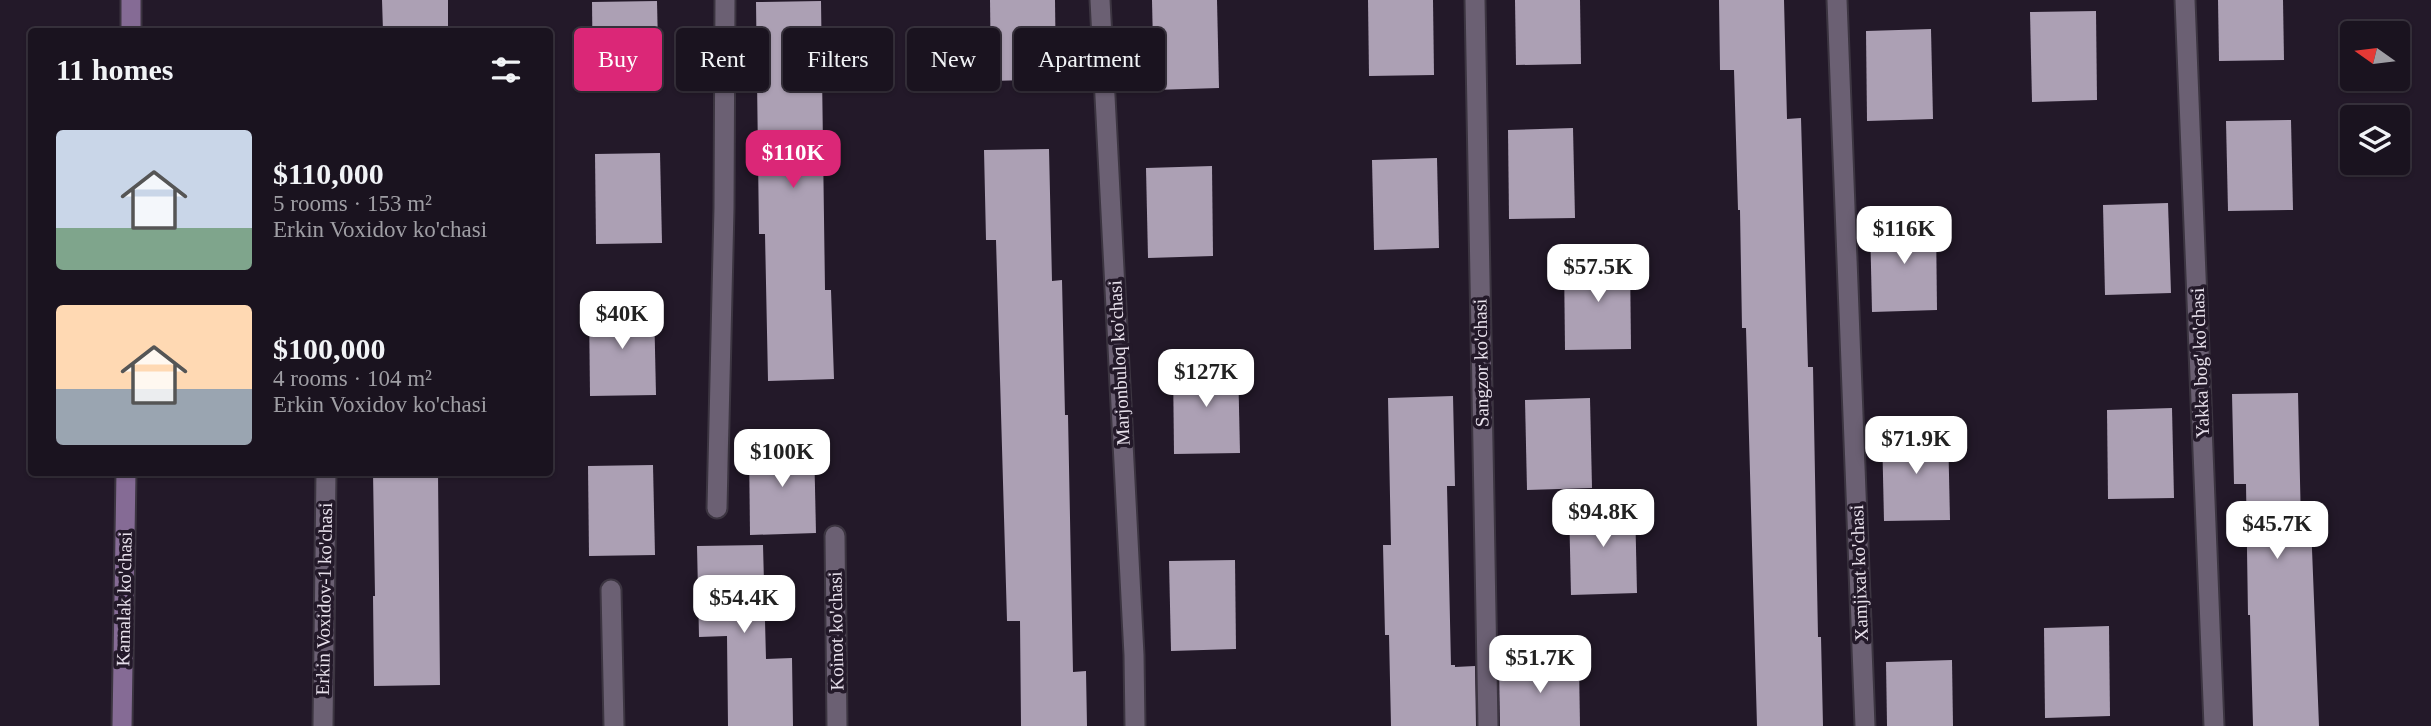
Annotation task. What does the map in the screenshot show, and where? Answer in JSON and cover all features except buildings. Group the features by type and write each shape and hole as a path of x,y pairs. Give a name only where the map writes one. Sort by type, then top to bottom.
{"main road":[{"path":"131,0 131,28"},
{"name":"Kamalak ko'chasi","path":"122,726 125,476"}],"street":[{"path":"717,508 724,208 725,0"},
{"name":"Marjonbuloq ko'chasi","path":"1100,0 1134,655 1135,726"},
{"name":"Sangzor ko'chasi","path":"1475,0 1488,726"},
{"name":"Xamjixat ko'chasi","path":"1838,0 1865,726"},
{"name":"Yakka bog' ko'chasi","path":"2185,0 2214,726"},
{"name":"Erkin Voxidov-1 ko'chasi","path":"323,726 326,476"},
{"name":"Koinot ko'chasi","path":"835,536 837,726"},
{"path":"611,590 614,726"}]}
